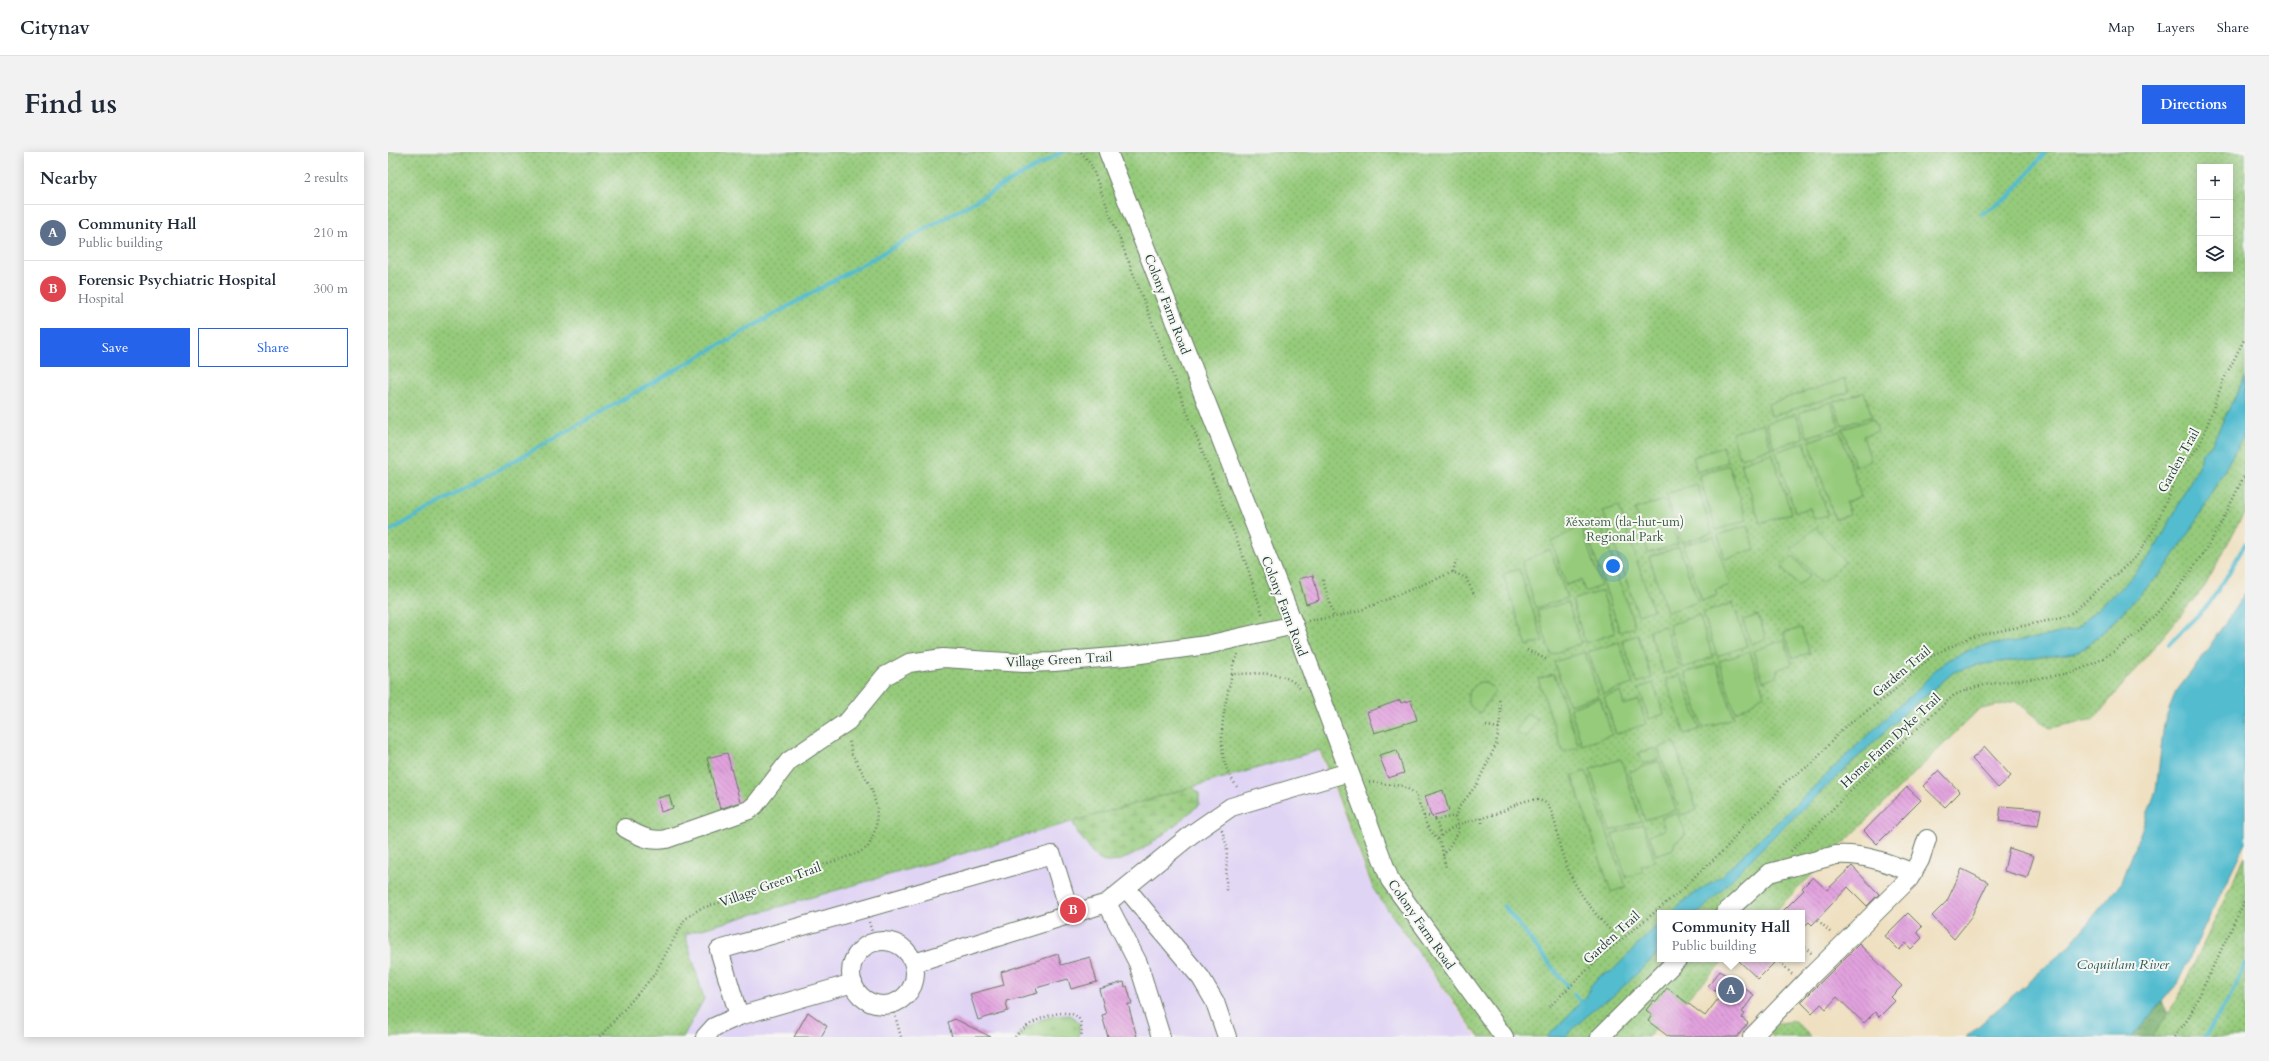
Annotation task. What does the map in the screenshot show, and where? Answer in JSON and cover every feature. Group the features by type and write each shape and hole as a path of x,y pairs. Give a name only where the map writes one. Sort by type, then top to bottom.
{"street":[{"name":"Colony Farm Road","path":"1108,152 1294,626 1390,880 1504,1037"},
{"name":"Village Green Trail","path":"625,828 643,838 662,840 741,814 755,805 790,761 848,722 886,676 900,666 918,660 942,658 1024,663 1086,660 1200,646 1294,626"},
{"path":"914,963 1070,913 1107,903 1214,818 1231,807 1348,772"},
{"path":"1752,1037 1913,873 1927,839"},
{"path":"1728,910 1769,873 1846,854 1888,863 1913,873"},
{"path":"739,1016 719,950 1052,856 1070,913"},
{"path":"1126,888 1201,978 1215,1002 1227,1037"},
{"path":"1107,903 1138,963 1161,1037"},
{"path":"875,942 896,944 906,950 914,963 916,978 912,989 905,998 892,1005 881,1006 870,1003 861,997 853,983 851,969 858,954 875,942"},
{"path":"1600,1037 1675,962"},
{"path":"705,1037 714,1027 739,1016 853,983"}],"path":[{"path":"1081,152 1091,165 1248,568 1262,609 1266,632"},
{"name":"Garden Trail","path":"1549,1007 1620,940 1684,888 1708,863 1727,847 1746,822 1773,798 1785,782 1813,762 1842,729 1889,695 1933,655 1971,637 2061,618 2073,612 2136,557 2153,531 2177,476 2199,447 2223,381 2245,338"},
{"name":"Home Farm Dyke Trail","path":"1769,873 1860,781 1952,696 1962,691 1986,684 2031,679 2071,672 2083,668 2112,652 2152,617 2190,571 2212,538 2245,474"},
{"path":"1453,572 1456,560"},
{"path":"1294,626 1317,618 1334,617 1361,610 1453,572 1466,578 1475,596"},
{"path":"1323,580 1334,617"},
{"path":"1527,650 1548,660"},
{"path":"1245,802 1228,771 1223,755 1225,702 1232,673 1287,677 1303,692"},
{"path":"1443,856 1456,837 1459,828 1455,816 1460,806 1477,784 1496,745 1501,714 1499,698"},
{"name":"Village Green Trail","path":"600,1037 654,975 688,915 699,909 774,886 813,869 856,854 868,847 876,828 877,808 871,787 849,746 848,722"},
{"path":"1486,726 1499,728"},
{"path":"1365,782 1403,786 1414,791 1430,831 1440,838"},
{"path":"1440,838 1457,824 1482,818 1530,800 1538,800 1547,804 1552,812 1559,845 1572,882 1593,913 1620,940"},
{"path":"1502,805 1504,810"},
{"path":"1423,816 1435,817 1446,868"},
{"path":"1436,820 1455,816"},
{"path":"1214,818 1225,837 1226,891"},
{"path":"1482,818 1482,823"},
{"path":"2174,1037 2188,1019 2245,900"},
{"path":"865,908 875,942"},
{"path":"1818,920 1824,926"},
{"path":"1780,962 1784,966"},
{"path":"892,1005 901,1037"},
{"path":"1015,1037 1036,1019 1064,1013 1071,1014 1078,1019 1082,1025 1081,1037"}],"shaded area":[{"path":"1318,749 1372,888 1477,1037 678,1037 682,933"}],"green space":[{"name":"ƛ̓éxətəm (tla-hut-um) Regional Park","path":"388,152 2245,152 2245,511 2205,586 2094,719 2050,728 2016,701 1978,710 1776,910 1657,910 1657,962 1724,962 1648,1037 1479,1037 1374,890 1320,750 685,934 704,999 683,1037 388,1037"},
{"path":"1845,379 1849,392 1771,416 1768,404"},
{"path":"1864,392 1872,416 1842,426 1834,402"},
{"path":"1831,402 1839,427 1807,437 1799,413"},
{"path":"1796,414 1804,438 1774,448 1766,423"},
{"path":"1873,419 1878,431 1863,436 1871,461 1855,466 1843,429"},
{"path":"1763,424 1771,448 1740,458 1732,433"},
{"path":"1840,431 1861,497 1846,502 1850,515 1835,519 1809,441"},
{"path":"1804,442 1828,515 1814,519 1810,508 1795,512 1776,452"},
{"path":"1723,447 1728,462 1697,472 1693,457"},
{"path":"1772,453 1791,513 1760,523 1741,463"},
{"path":"1729,465 1747,520 1716,530 1699,475"},
{"path":"1697,484 1712,533 1682,543 1666,494"},
{"path":"1665,500 1678,544 1648,553 1635,509"},
{"path":"1619,506 1653,610 1638,615 1603,511"},
{"path":"1599,520 1635,627 1620,632 1584,525"},
{"path":"1581,526 1601,586 1585,592 1581,580 1566,585 1552,542"},
{"path":"1747,526 1755,549 1725,559 1718,535"},
{"path":"1816,527 1845,562 1821,583 1791,549"},
{"path":"1714,537 1730,585 1715,590 1717,595 1702,601 1683,545"},
{"path":"1679,547 1698,602 1667,612 1649,557"},
{"path":"1550,549 1567,598 1536,608 1522,562"},
{"path":"1793,556 1810,576 1798,586 1781,566"},
{"path":"1519,569 1543,641 1527,646 1503,574"},
{"path":"1602,591 1615,633 1585,643 1572,600"},
{"path":"1568,602 1581,643 1551,655 1537,611"},
{"path":"1733,603 1747,646 1717,656 1703,613"},
{"path":"1699,615 1713,657 1683,668 1669,625"},
{"path":"1758,615 1766,639 1751,644 1743,620"},
{"path":"1665,626 1680,668 1664,674 1649,631"},
{"path":"1801,628 1810,653 1793,658 1784,633"},
{"path":"1638,635 1652,678 1637,683 1622,640"},
{"path":"1784,640 1792,664 1777,670 1777,676 1763,681 1753,651"},
{"path":"1619,642 1633,684 1603,694 1588,652"},
{"path":"1585,652 1599,696 1569,705 1554,662"},
{"path":"1750,652 1764,695 1735,712 1719,661"},
{"path":"1716,663 1734,718 1703,728 1685,673"},
{"path":"1554,674 1579,747 1563,752 1538,679"},
{"path":"1681,675 1700,729 1685,734 1666,680"},
{"path":"1480,682 1494,688 1495,692 1480,713 1474,710 1468,702 1468,694"},
{"path":"1653,683 1664,714 1649,719 1639,688"},
{"path":"1620,692 1624,705 1639,700 1646,724 1616,734 1604,697"},
{"path":"1600,698 1612,735 1582,745 1570,708"},
{"path":"1527,713 1538,719 1526,738 1515,732"},
{"path":"1674,742 1697,810 1681,815 1658,748"},
{"path":"1655,748 1658,759 1643,764 1639,753"},
{"path":"1621,759 1641,821 1610,831 1590,769"},
{"path":"1659,761 1676,810 1645,820 1629,772"},
{"path":"1586,771 1626,887 1611,892 1572,776"},
{"path":"1180,775 1199,793 1199,805 1156,840 1131,856 1118,861 1104,862 1093,853 1076,829 1072,818"},
{"path":"1677,813 1685,831 1684,837 1675,842 1673,849 1656,855 1649,835 1665,830 1661,818"},
{"path":"1643,824 1655,861 1641,866 1643,872 1626,877 1612,834"},
{"path":"2245,856 2245,1037 2152,1037 2179,996"},
{"path":"2162,1002 2168,1014 2160,1037 2132,1037"},
{"path":"1069,1015 1075,1018 1080,1025 1078,1037 1017,1037 1022,1031 1041,1020 1055,1016"},
{"path":"1795,1021 1811,1037 1773,1037 1769,1033 1779,1023"}],"water":[{"path":"2245,377 2245,433 2194,525 2165,569 2099,636 2088,646 2075,653 1976,665 1954,672 1908,710 1774,836 1702,910 1674,910 1689,897 1721,876 1894,710 1917,690 1937,668 1950,659 1976,647 2043,637 2075,629 2126,583 2151,555 2201,460 2202,452 2211,445"},
{"name":"Coquitlam River","path":"2245,593 2245,843 2177,984 2132,1037 1966,1037 2067,948 2122,882 2156,791 2164,724 2175,693 2199,662"},
{"path":"1657,925 1657,955 1612,997 1597,1006 1565,1037 1547,1037 1586,997 1591,986 1600,976 1612,971"}],"building":[{"path":"1313,575 1319,600 1306,604 1299,579"},
{"path":"1400,700 1401,703 1411,700 1417,720 1374,733 1367,712"},
{"path":"1985,747 2011,776 1998,788 1972,759"},
{"path":"1397,750 1404,773 1388,778 1379,755"},
{"path":"727,753 740,802 720,809 707,758"},
{"path":"1939,770 1960,792 1945,807 1923,786"},
{"path":"1907,787 1921,800 1877,844 1864,831"},
{"path":"1443,790 1449,811 1431,816 1425,796"},
{"path":"669,795 673,808 661,812 658,798"},
{"path":"2001,806 2041,809 2038,826 1999,821"},
{"path":"2009,848 2034,856 2027,878 2004,871"},
{"path":"1852,866 1879,894 1867,906 1848,887 1812,925 1809,922 1805,925 1805,910 1784,910 1804,890 1802,888 1813,877 1827,890"},
{"path":"1962,869 1988,882 1970,919 1954,939 1932,916 1947,901"},
{"path":"1908,913 1922,927 1917,932 1922,938 1911,949 1906,943 1899,950 1885,936"},
{"path":"1859,944 1902,986 1891,997 1895,1001 1879,1017 1875,1012 1864,1023 1837,997 1826,1009 1821,1004 1812,1013 1801,1002"},
{"path":"1058,954 1061,965 1090,957 1097,982 1071,989 1068,979 1036,988 1038,993 1006,1001 1008,1011 978,1020 970,994 1004,985 1001,972"},
{"path":"1740,962 1775,962 1758,979"},
{"path":"1720,971 1754,995 1742,1012 1745,1014 1742,1018 1748,1023 1737,1037 1669,1037 1648,1021 1652,1015 1646,1010 1654,1000 1656,1002 1667,988 1705,1016 1721,995 1708,986"},
{"path":"1124,982 1125,987 1127,986 1132,1004 1128,1004 1137,1037 1108,1037 1102,1015 1106,1014 1099,989"},
{"path":"808,1012 827,1026 821,1037 794,1037"},
{"path":"955,1019 991,1037 952,1037 948,1022"}],"waterway":[{"path":"388,532 1062,152"},
{"path":"1981,214 2008,198 2045,152"},
{"path":"2169,644 2209,604 2245,544"},
{"path":"1504,906 1567,986"},
{"path":"2205,1037 2228,1000 2245,964"},
{"path":"1574,994 1584,1006"}],"place":[{"name":"Forensic Psychiatric Hospital","path":"1073,910"},
{"name":"Community Hall","path":"1731,990"}]}
